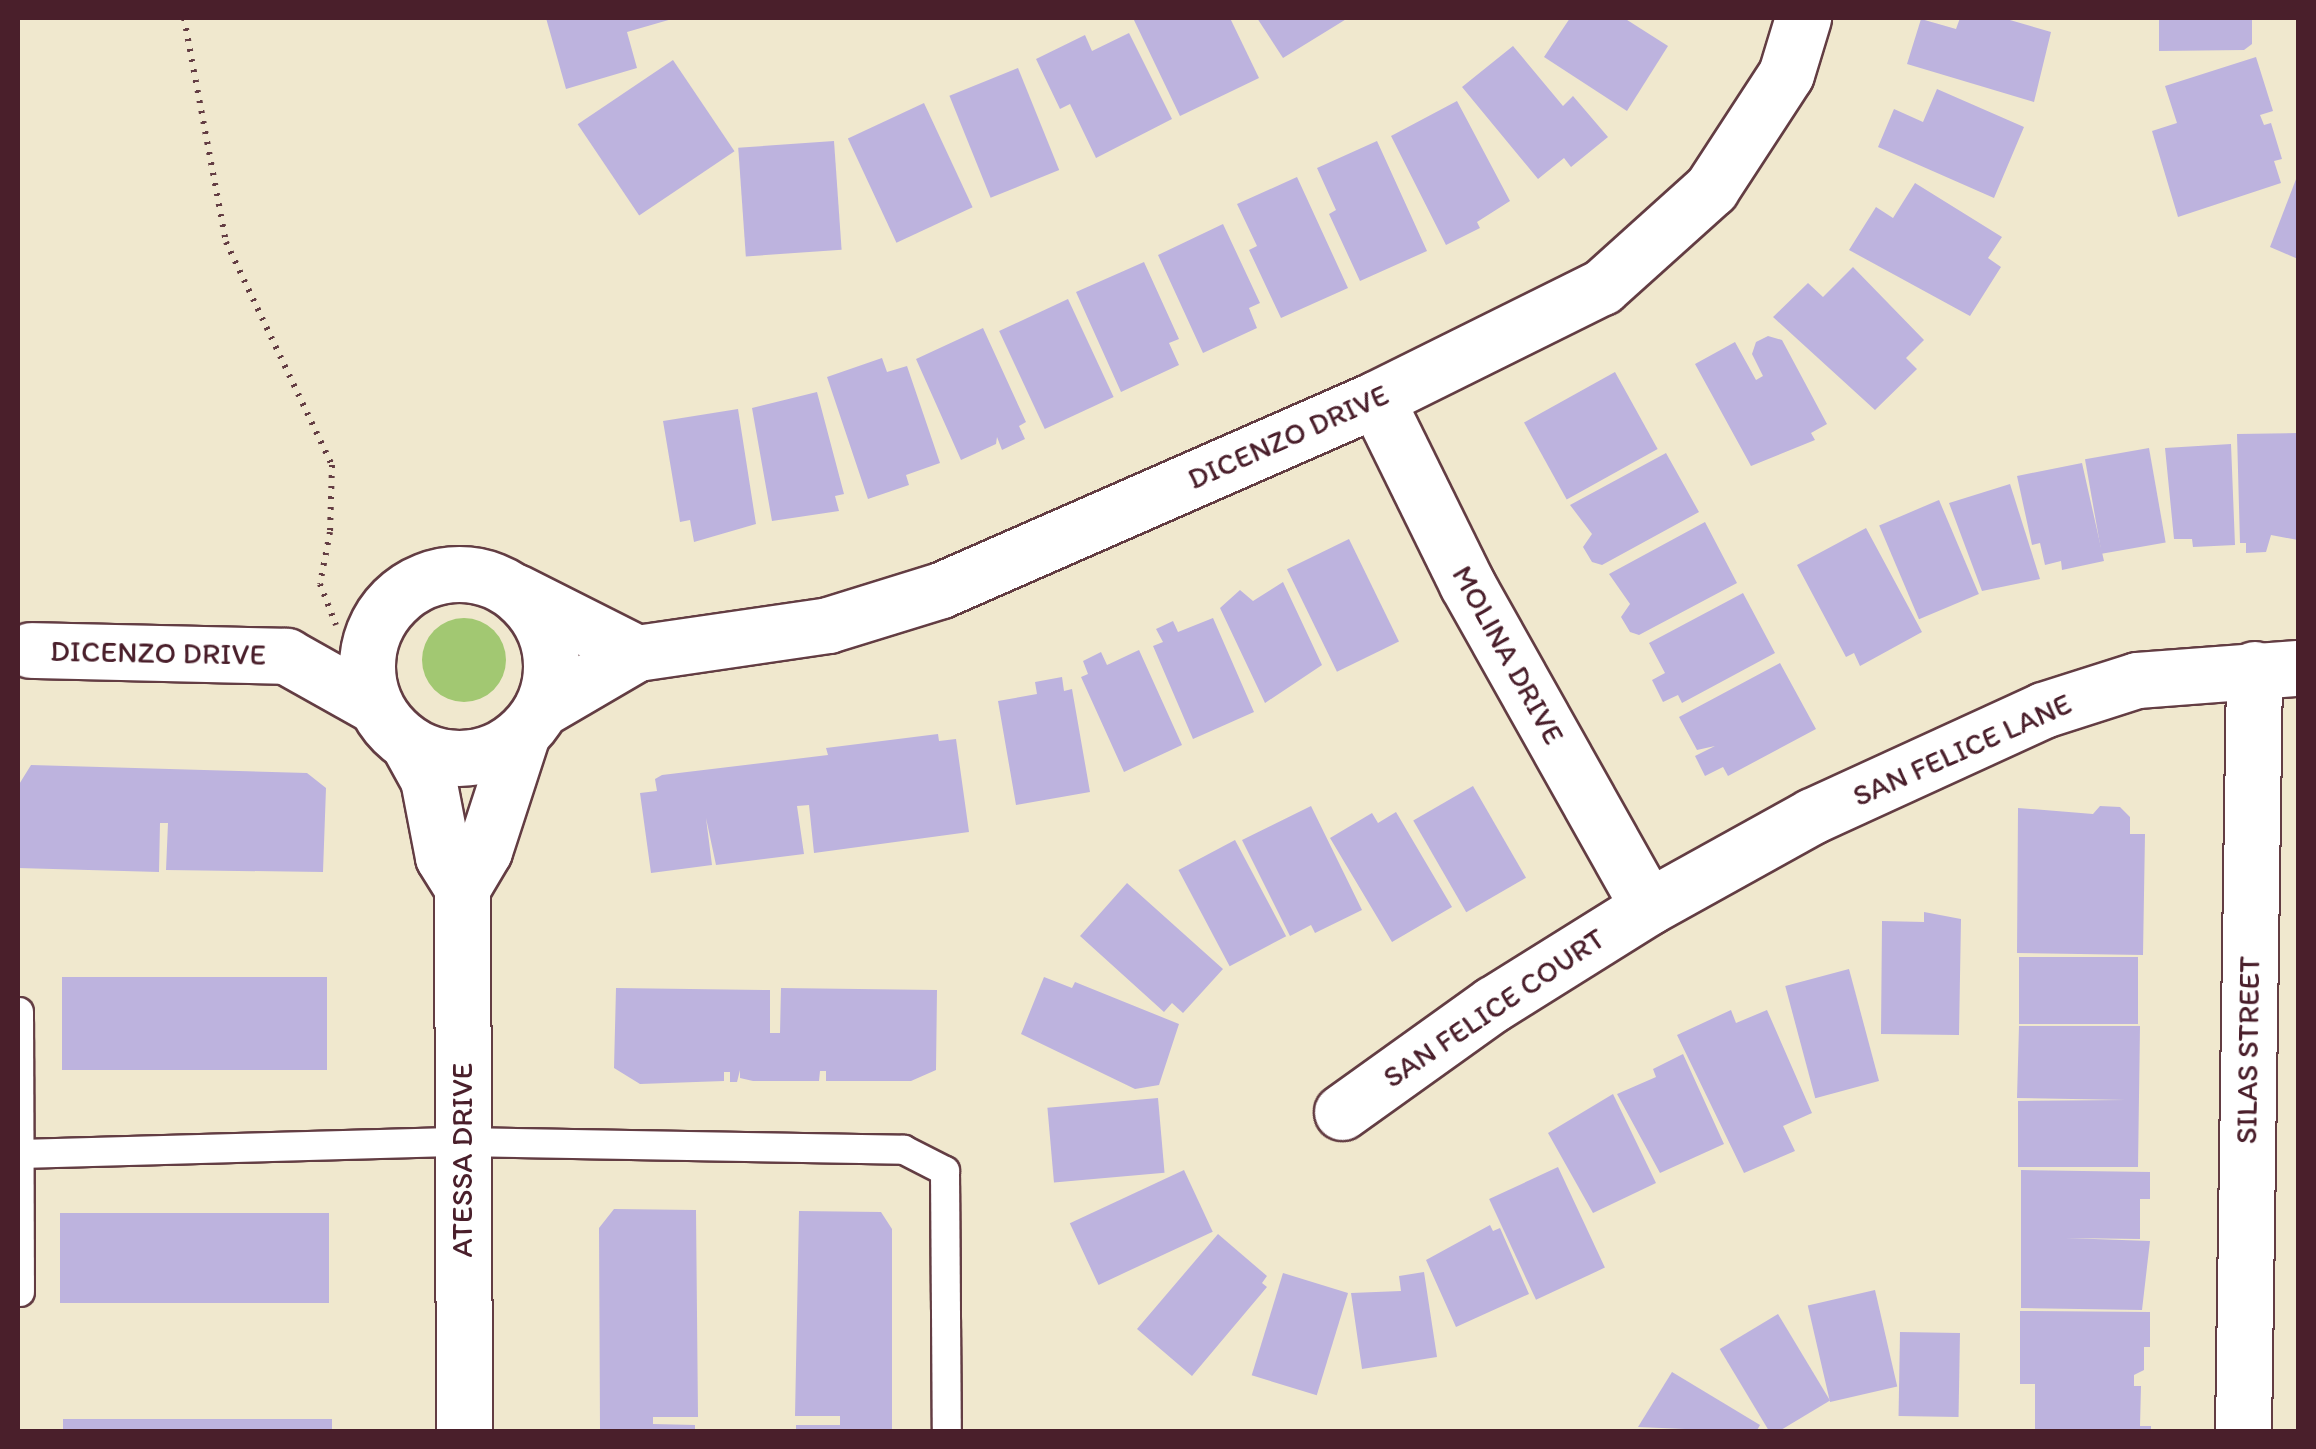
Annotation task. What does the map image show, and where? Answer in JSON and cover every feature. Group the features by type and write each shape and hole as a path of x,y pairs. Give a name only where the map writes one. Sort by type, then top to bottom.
{"street":[{"name":"DICENZO DRIVE","path":"532,722 637,653 828,626 941,590 1376,398 1602,288 1711,189 1786,74 1803,18"},
{"name":"MOLINA DRIVE","path":"1376,398 1467,584 1648,906"},
{"path":"516,592 538,616 550,646 552,678 532,722 496,752 464,759 392,726 366,670 370,638 391,599 456,574 488,578 516,592 637,653"},
{"name":"DICENZO DRIVE","path":"31,650 286,656 391,599"},
{"name":"DICENZO DRIVE","path":"286,656 392,726"},
{"name":"SAN FELICE LANE","path":"1648,906 1812,816 2044,710 2137,680 2276,668"},
{"name":"SILAS STREET","path":"2243,1432 2276,668"},
{"name":"ATESSA DRIVE","path":"464,1432 462,888 484,851 532,722"},
{"name":"ATESSA DRIVE","path":"392,726 428,779 443,857 462,888"},
{"name":"SAN FELICE COURT","path":"1342,1112 1494,1004 1648,906"}],"lane":[{"path":"20,1012 20,1292"},
{"path":"20,1154 460,1142 904,1150 945,1171 947,1432"}],"path":[{"path":"184,18 226,242 332,465 330,532 320,584 338,631"}],"green space":[{"path":"464,618 480,621 494,630 503,644 503,676 494,690 480,699 464,702 448,699 434,690 425,676 422,660 425,644 434,630 448,621"}],"building":[{"path":"546,18 672,19 627,32 637,68 566,89"},
{"path":"1133,18 1230,18 1259,78 1180,116"},
{"path":"1257,18 1348,18 1283,58"},
{"path":"1570,18 1624,18 1668,46 1627,111 1544,57"},
{"path":"1960,18 2003,18 2051,32 2034,102 1907,64 1921,19 1956,29"},
{"path":"2159,18 2252,18 2252,44 2244,50 2159,51"},
{"path":"1129,33 1172,119 1096,158 1070,104 1060,109 1036,59 1085,35 1092,51"},
{"path":"1513,46 1563,106 1573,96 1608,137 1571,167 1564,158 1538,179 1462,87"},
{"path":"2256,57 2273,111 2260,115 2264,125 2271,123 2282,159 2274,161 2281,183 2178,217 2152,131 2177,123 2165,86"},
{"path":"673,60 735,151 639,216 578,124"},
{"path":"1018,68 1059,170 991,198 949,96"},
{"path":"1937,89 2024,127 1994,198 1878,147 1894,109 1923,122"},
{"path":"1457,101 1510,201 1477,222 1480,228 1446,245 1391,136"},
{"path":"924,103 973,207 896,243 848,138"},
{"path":"834,141 842,250 746,256 738,148"},
{"path":"1377,141 1427,251 1360,281 1329,214 1336,210 1317,168"},
{"path":"2298,174 2298,259 2270,247"},
{"path":"1297,177 1348,288 1281,318 1249,250 1257,246 1237,204"},
{"path":"1915,183 2002,237 1988,258 2001,267 1970,316 1849,250 1876,207 1893,218"},
{"path":"1223,224 1260,303 1249,308 1257,328 1203,353 1158,255"},
{"path":"1144,262 1179,339 1169,343 1179,365 1121,392 1076,292"},
{"path":"1853,267 1924,340 1906,358 1917,369 1875,410 1773,317 1808,283 1823,297"},
{"path":"1068,299 1114,397 1045,429 999,331"},
{"path":"983,328 1026,422 1019,426 1025,439 1002,450 997,437 996,444 961,460 916,359"},
{"path":"1768,336 1782,340 1827,424 1811,433 1815,440 1751,466 1695,364 1735,342 1756,380 1763,376 1752,354 1756,342"},
{"path":"882,358 887,372 907,366 940,463 906,475 909,485 868,499 827,377"},
{"path":"1615,372 1658,449 1567,499 1524,422"},
{"path":"817,392 844,494 835,496 839,511 772,521 752,408"},
{"path":"738,409 756,524 694,542 690,520 680,522 663,421"},
{"path":"2298,433 2298,540 2271,535 2266,552 2246,553 2246,543 2240,543 2237,434"},
{"path":"2231,444 2235,545 2193,547 2192,539 2174,539 2165,448"},
{"path":"2149,448 2166,543 2102,554 2085,459"},
{"path":"1666,453 1699,512 1602,565 1592,562 1583,547 1592,534 1570,505"},
{"path":"2082,463 2104,561 2062,570 2061,561 2045,565 2040,543 2032,545 2017,476"},
{"path":"2010,484 2040,579 1982,591 1949,503"},
{"path":"1939,500 1979,594 1919,619 1879,525"},
{"path":"1705,522 1737,583 1639,635 1630,632 1621,617 1630,604 1609,574"},
{"path":"1866,528 1922,632 1860,666 1854,653 1846,657 1797,565"},
{"path":"1349,539 1399,641 1337,672 1287,569"},
{"path":"1283,582 1322,665 1265,703 1220,608 1240,590 1253,601"},
{"path":"1743,593 1775,653 1682,703 1678,695 1663,702 1652,680 1665,673 1649,643"},
{"path":"1213,618 1254,712 1193,739 1153,646 1163,642 1156,629 1173,621 1178,632"},
{"path":"1139,650 1182,745 1124,772 1081,677 1088,674 1083,661 1101,652 1107,665"},
{"path":"1780,663 1816,729 1728,776 1723,767 1705,776 1695,756 1715,746 1697,750 1679,717"},
{"path":"1062,677 1064,691 1072,689 1090,792 1016,805 998,701 1037,694 1035,682"},
{"path":"938,734 939,741 956,739 969,832 814,853 809,805 797,806 804,854 716,865 706,818 712,865 651,873 640,793 657,791 655,779 662,775 828,755 826,748"},
{"path":"31,765 307,773 326,788 323,872 166,870 168,823 160,823 159,872 18,868 18,786"},
{"path":"1473,786 1526,878 1466,912 1413,820"},
{"path":"1311,806 1362,910 1315,933 1311,925 1290,936 1242,840"},
{"path":"2100,806 2120,807 2130,817 2130,834 2145,834 2143,955 2017,953 2018,808 2093,814"},
{"path":"1396,812 1452,907 1392,942 1330,838 1372,813 1378,823"},
{"path":"1235,840 1286,936 1230,966 1178,870"},
{"path":"1127,883 1223,969 1183,1013 1172,1003 1164,1012 1080,936"},
{"path":"1924,912 1961,919 1959,1035 1881,1034 1882,921 1924,922"},
{"path":"2019,957 2138,957 2138,1024 2019,1024"},
{"path":"1849,969 1879,1081 1815,1098 1785,986"},
{"path":"62,977 327,977 327,1070 62,1070"},
{"path":"1044,977 1072,988 1075,982 1179,1024 1159,1085 1135,1089 1021,1034"},
{"path":"616,988 770,990 770,1033 780,1033 781,988 937,990 936,1070 911,1081 826,1081 826,1071 820,1071 819,1081 753,1081 740,1078 740,1070 737,1082 730,1082 730,1072 724,1072 724,1081 640,1084 614,1068"},
{"path":"1731,1010 1736,1023 1767,1010 1812,1113 1783,1126 1795,1151 1744,1173 1677,1035"},
{"path":"2019,1026 2140,1026 2138,1167 2018,1167 2018,1101 2126,1100 2017,1098"},
{"path":"1683,1054 1724,1144 1660,1173 1617,1094 1656,1077 1653,1069"},
{"path":"1613,1094 1656,1183 1593,1213 1548,1133"},
{"path":"1158,1098 1165,1173 1054,1182 1047,1108"},
{"path":"1558,1167 1605,1268 1536,1300 1489,1199"},
{"path":"1184,1170 1213,1232 1099,1285 1070,1223"},
{"path":"2021,1170 2150,1172 2150,1199 2140,1199 2140,1239 2066,1238 2150,1241 2142,1310 2021,1308"},
{"path":"614,1209 696,1210 698,1417 653,1417 653,1424 695,1425 695,1432 600,1432 599,1228"},
{"path":"799,1211 881,1212 892,1229 892,1432 796,1432 796,1425 840,1425 840,1416 795,1416"},
{"path":"60,1213 329,1213 329,1303 60,1303"},
{"path":"1490,1225 1493,1231 1500,1228 1529,1294 1456,1327 1426,1260"},
{"path":"1218,1234 1267,1276 1262,1283 1267,1287 1192,1376 1137,1329"},
{"path":"1424,1272 1437,1357 1362,1369 1351,1293 1401,1291 1399,1276"},
{"path":"1283,1273 1348,1293 1317,1395 1252,1375"},
{"path":"1875,1290 1897,1386 1830,1402 1808,1306"},
{"path":"2020,1311 2150,1312 2150,1347 2144,1347 2144,1370 2134,1375 2134,1386 2141,1386 2140,1426 2151,1426 2151,1432 2035,1432 2035,1384 2020,1384"},
{"path":"1778,1314 1830,1401 1778,1432 1770,1432 1720,1349"},
{"path":"1900,1332 1960,1333 1959,1417 1899,1416"},
{"path":"1672,1372 1760,1425 1756,1432 1638,1427"},
{"path":"63,1419 332,1419 332,1432 63,1432"}]}
